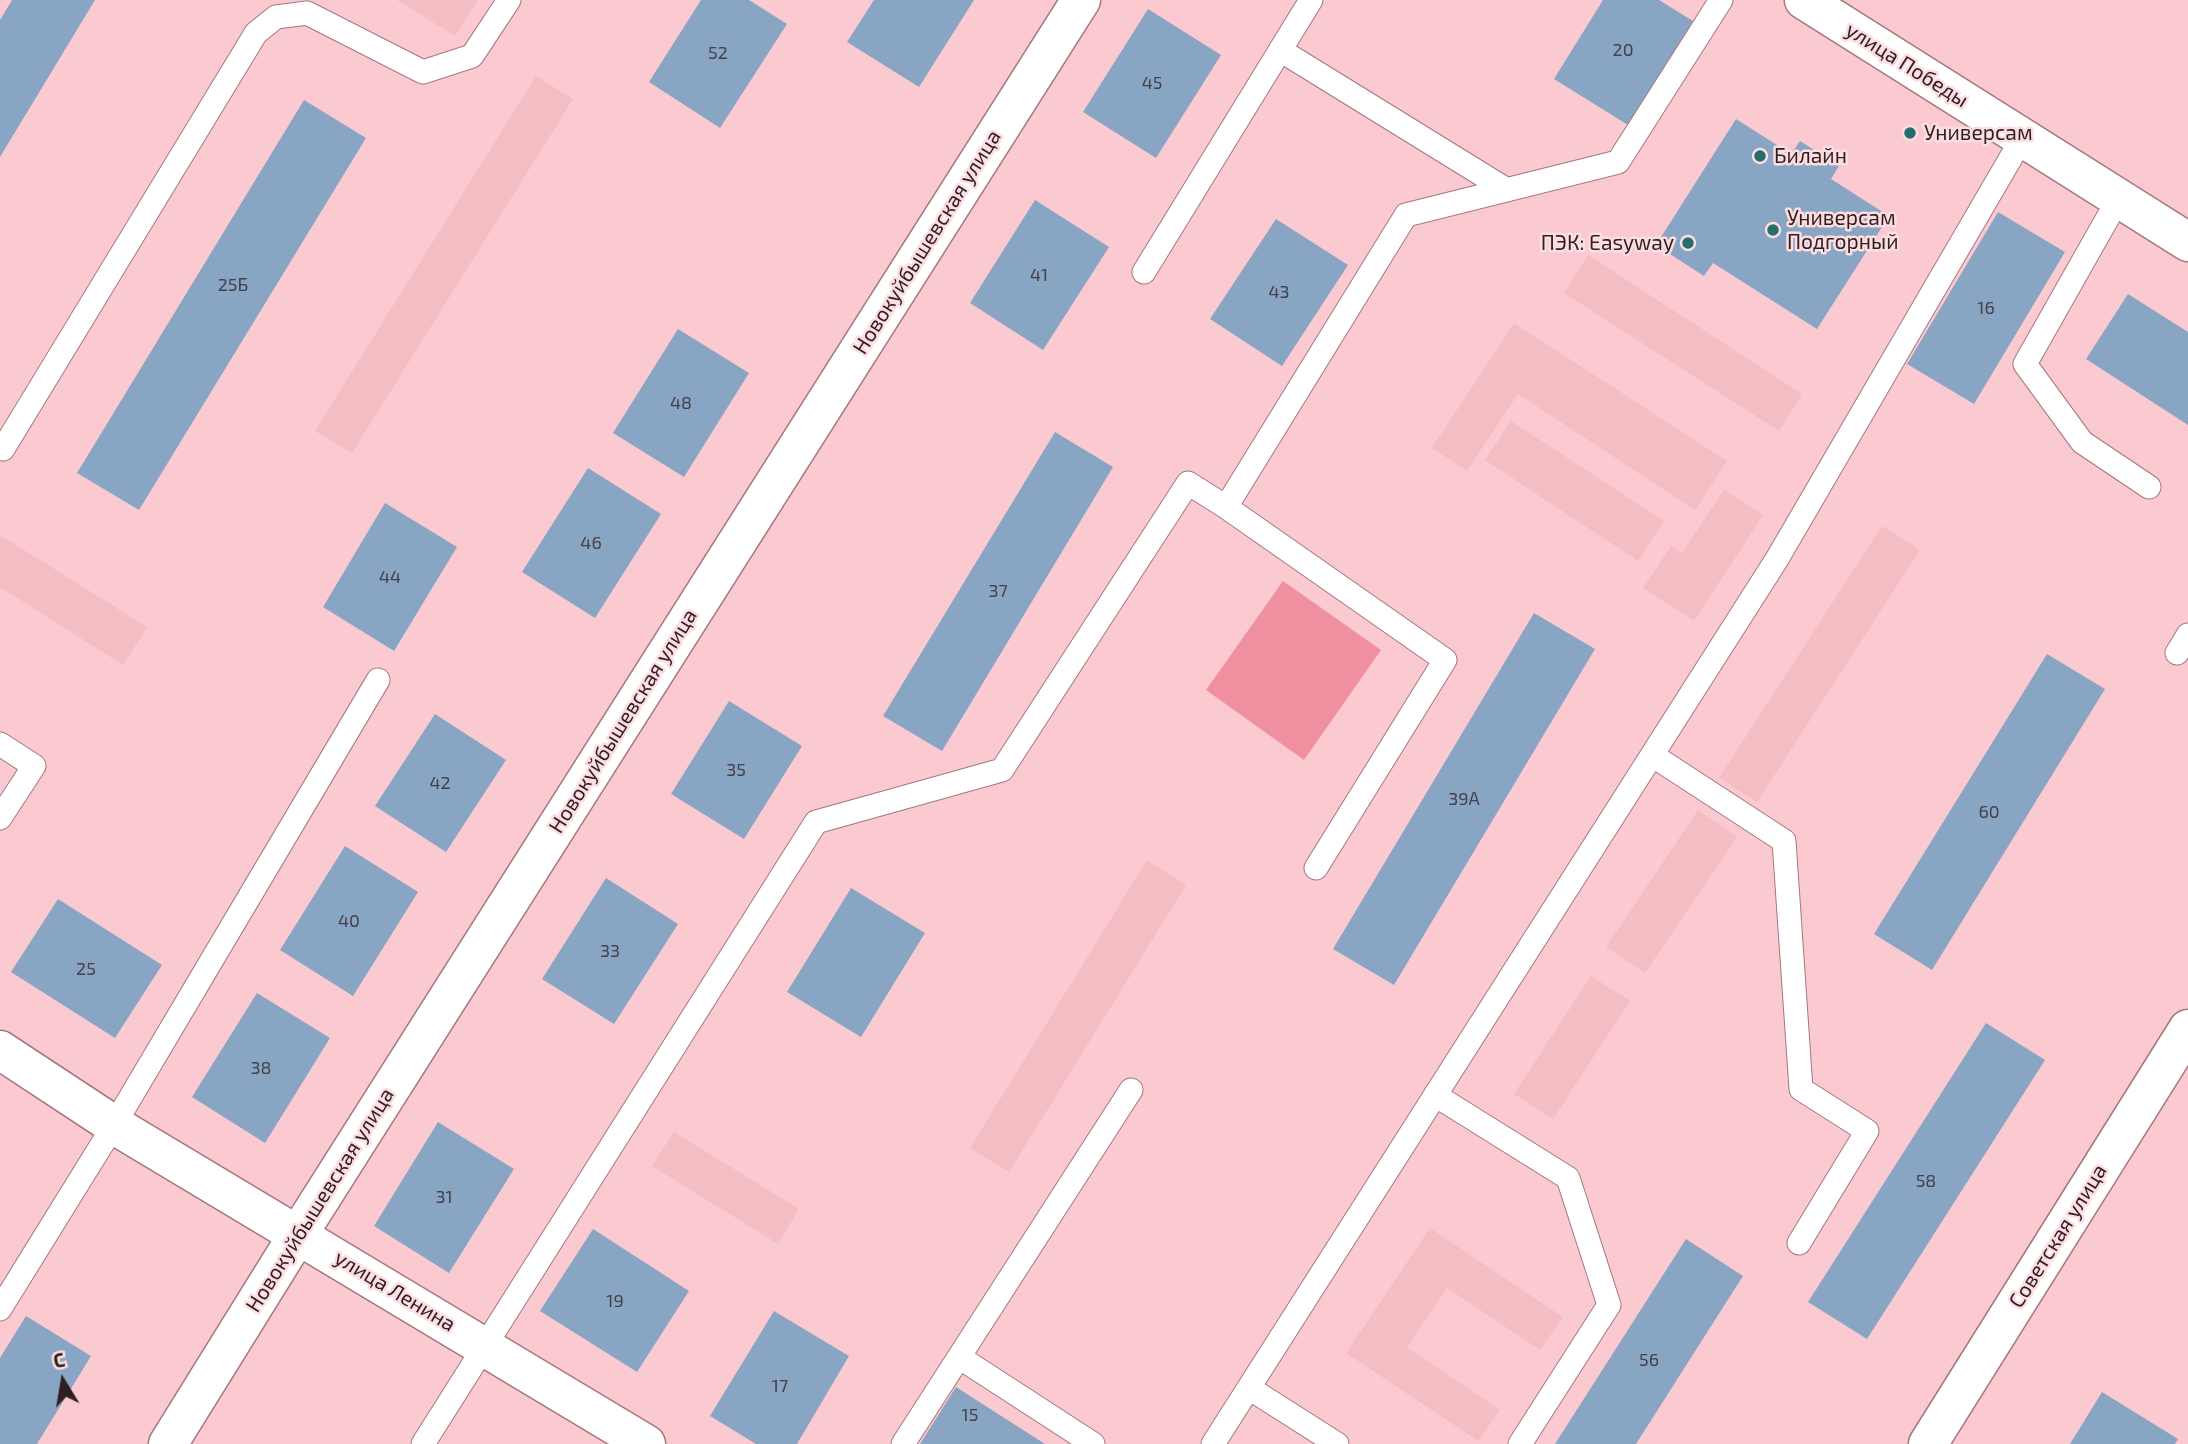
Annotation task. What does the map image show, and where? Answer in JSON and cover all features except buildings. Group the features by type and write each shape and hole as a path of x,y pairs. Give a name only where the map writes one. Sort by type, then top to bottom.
{"street":[{"name":"Новокуйбышевская улица","path":"168,1444 1081,0"},
{"name":"улица Победы","path":"1804,0 2188,242"},
{"name":"Советская улица","path":"1928,1444 2188,1029"},
{"name":"улица Ленина","path":"0,1050 114,1125 299,1233 646,1444"}],"lane":[{"path":"3,449 256,33 276,17 307,13 423,72 472,56 509,0"},
{"path":"1143,272 1311,0"},
{"path":"1226,507 1406,215 1618,162 1721,0"},
{"path":"1280,50 1507,190"},
{"path":"1213,1444 1777,559 2023,137"},
{"path":"2119,198 2025,364 2082,443 2149,487"},
{"path":"423,1444 817,822 1002,770 1188,484 1226,507 1445,660 1316,868"},
{"path":"0,1309 114,1125 378,680"},
{"path":"0,744 34,766 0,818"},
{"path":"1652,755 1784,841 1801,1089 1867,1131 1799,1243"},
{"path":"903,1444 1131,1090"},
{"path":"1436,1095 1567,1178 1609,1305 1520,1444"},
{"path":"959,1357 1093,1444"},
{"path":"1249,1388 1337,1444"}],"shaded area":[{"path":"397,0 478,0 455,36"},
{"path":"536,76 573,99 352,453 315,431"},
{"path":"1588,255 1802,394 1779,431 1564,293"},
{"path":"1514,323 1727,461 1695,510 1518,394 1467,471 1432,448"},
{"path":"1511,421 1664,521 1638,561 1485,460"},
{"path":"1724,490 1763,515 1694,621 1643,588 1671,546 1682,553"},
{"path":"1882,526 1920,550 1757,802 1719,778"},
{"path":"0,535 147,627 123,665 0,587"},
{"path":"1283,581 1381,650 1304,760 1206,690"},
{"path":"1698,810 1737,837 1645,973 1606,947"},
{"path":"1147,860 1186,885 1009,1172 970,1148"},
{"path":"1591,976 1630,1001 1553,1119 1514,1094"},
{"path":"674,1132 799,1209 778,1244 652,1166"},
{"path":"1430,1228 1563,1317 1540,1350 1447,1288 1407,1347 1500,1410 1478,1441 1346,1353"}],"place":[{"name":"Универсам","path":"1910,133"},
{"name":"Билайн","path":"1760,156"},
{"name":"Универсам Подгорный","path":"1773,230"},
{"name":"ПЭК: Easyway","path":"1688,243"}]}
